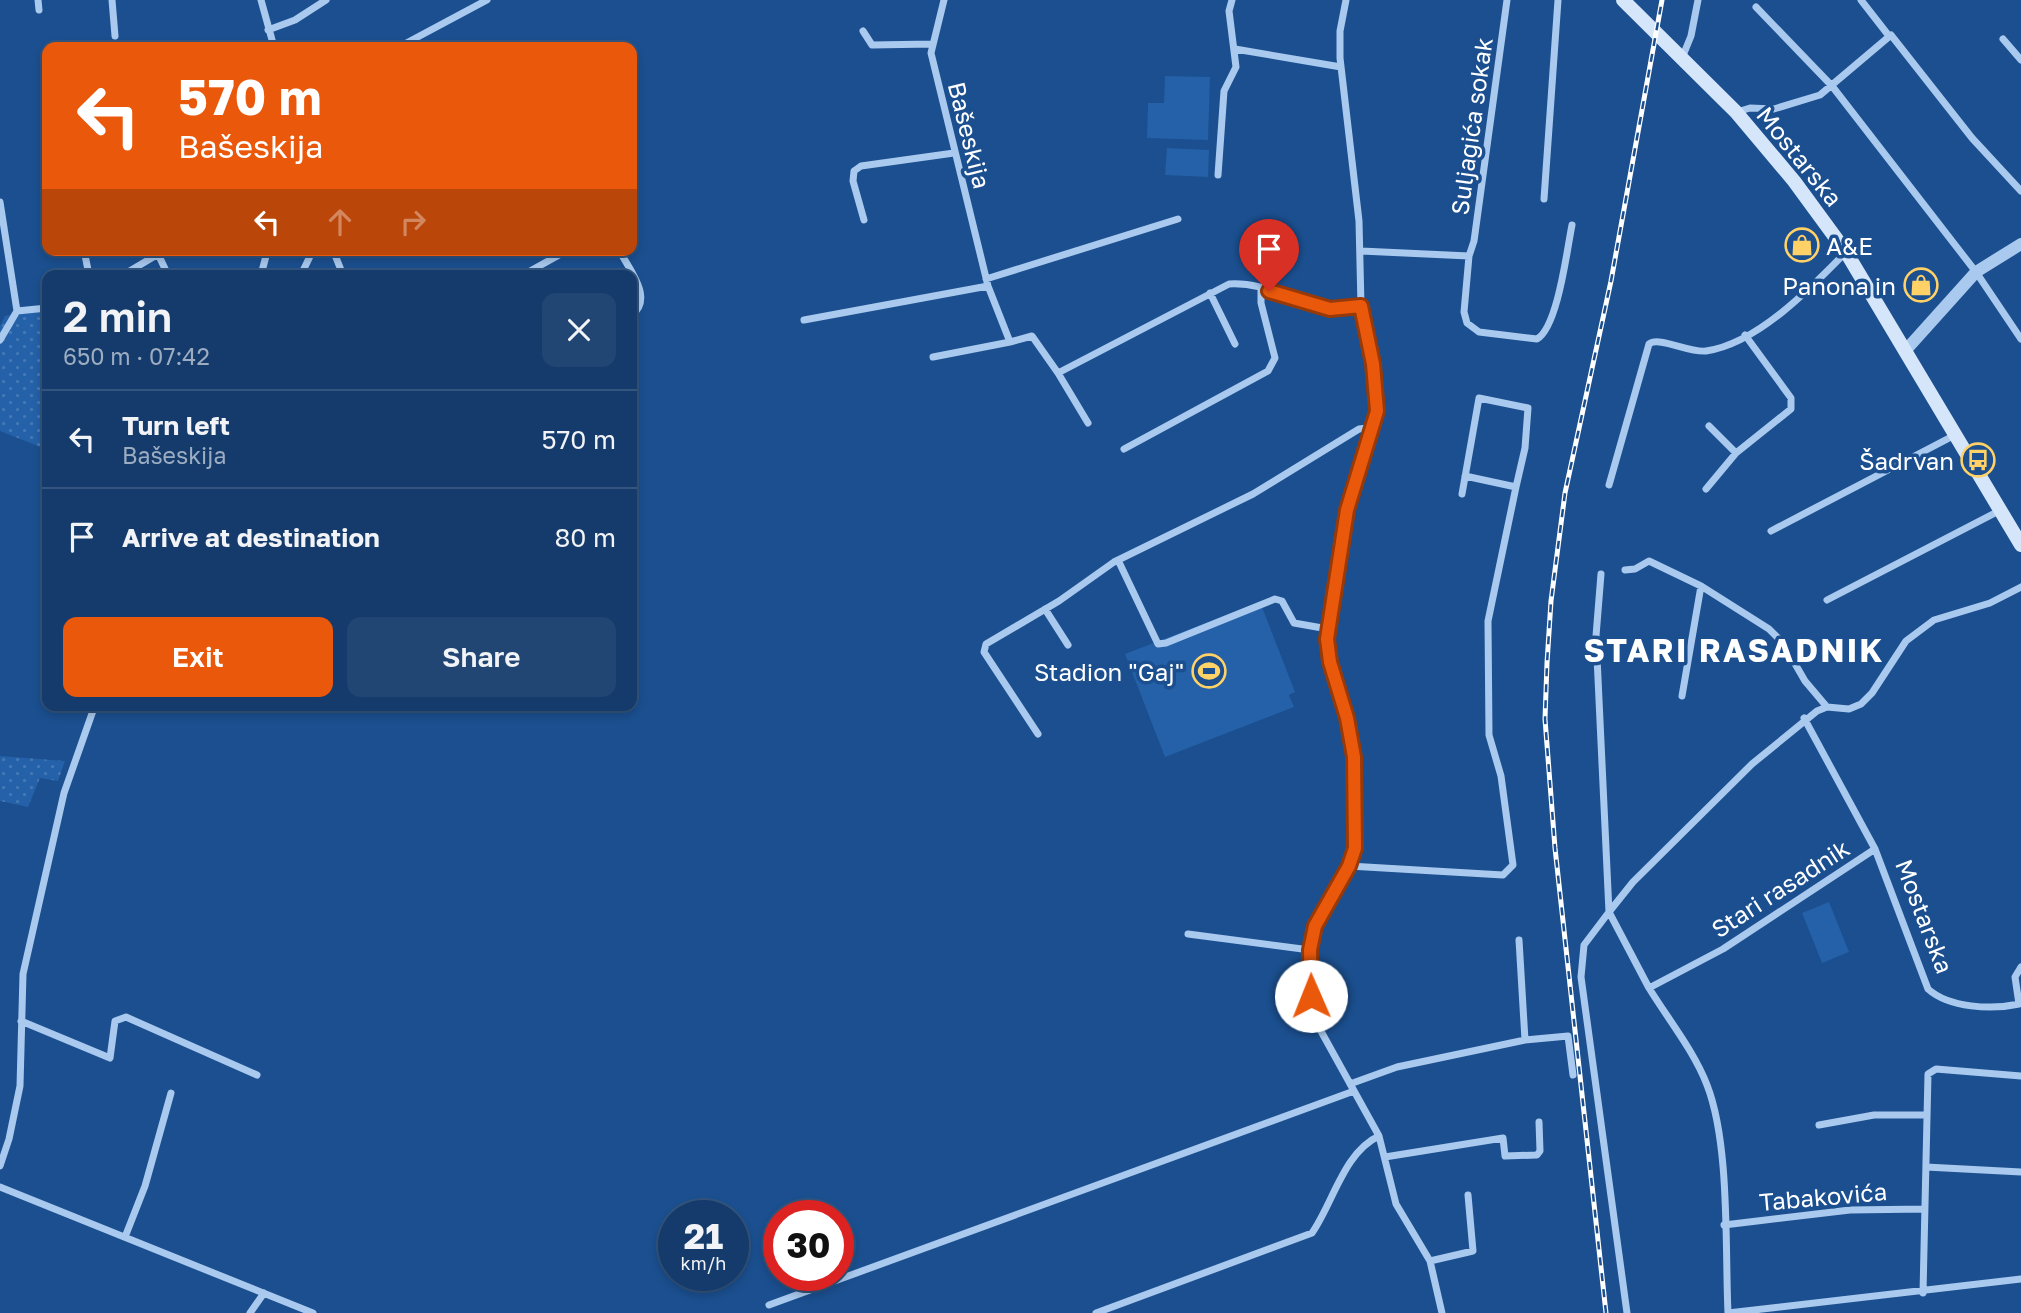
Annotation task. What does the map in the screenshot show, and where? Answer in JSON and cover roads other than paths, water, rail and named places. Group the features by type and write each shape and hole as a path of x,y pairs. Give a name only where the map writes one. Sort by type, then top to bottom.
{"main road":[{"name":"Mostarska","path":"1623,0 1736,113 1794,181 1846,253 2021,545"}],"street":[{"path":"38,0 38,10"},
{"path":"112,0 115,36"},
{"path":"261,0 272,42"},
{"path":"268,30 295,20 326,0"},
{"path":"409,42 487,0"},
{"name":"Bašeskija","path":"944,0 931,53 987,283 1010,342"},
{"path":"1219,175 1224,91 1235,74 1235,49 1229,11 1232,0"},
{"path":"1346,0 1340,31 1341,67 1361,251 1361,306 1378,395 1375,427 1347,510 1328,629 1330,662 1347,718 1354,757 1355,848 1349,866 1318,919 1310,950 1309,984 1317,1024 1379,1136 1396,1204 1430,1261 1442,1313"},
{"name":"Suljagića sokak","path":"1507,0 1474,241 1469,256 1464,302 1467,323 1479,332 1537,339 1546,332 1556,305 1572,225"},
{"path":"1544,199 1558,0"},
{"path":"1682,58 1691,36 1698,0"},
{"path":"1861,0 1889,36 1898,40 1972,138 2021,191"},
{"path":"1756,7 1832,86 1976,272 2021,339"},
{"path":"863,31 872,45 932,44"},
{"path":"1736,113 1749,108 1774,109 1820,95 1889,36"},
{"path":"2003,39 2021,60"},
{"path":"1235,49 1247,48 1341,67"},
{"path":"864,220 853,181 854,171 861,166 954,153"},
{"path":"0,202 17,311 0,340"},
{"path":"804,320 987,283 1178,219"},
{"path":"1905,351 1976,272 2021,244"},
{"path":"1361,251 1469,256"},
{"path":"1609,485 1649,344 1659,341 1688,351 1708,351 1745,335 1791,307 1846,253"},
{"path":"130,270 154,256"},
{"path":"262,270 266,256"},
{"path":"532,270 557,256"},
{"path":"1058,373 1229,285 1261,288 1330,309 1361,306"},
{"path":"637,286 642,296 637,310"},
{"path":"1124,449 1268,371 1275,358 1261,303 1261,288"},
{"path":"1210,293 1235,344"},
{"path":"17,311 42,308"},
{"path":"1706,489 1736,453 1788,414 1792,404 1745,335"},
{"path":"933,357 1032,336 1088,423"},
{"path":"1349,866 1503,875 1511,869 1501,776 1489,735 1488,621 1525,448 1528,408 1479,398 1462,494"},
{"path":"1709,426 1736,453"},
{"path":"1038,734 984,650 986,644 1045,609 1118,560 1253,494 1359,429 1375,427"},
{"path":"1771,531 1955,435"},
{"path":"1465,476 1516,487"},
{"path":"1827,600 1999,511"},
{"path":"1118,560 1158,644 1275,599 1282,601 1294,624 1328,629"},
{"path":"1625,569 1635,569 1649,561 1701,586 1769,629 1783,643 1805,681 1827,707"},
{"path":"1601,574 1596,636 1609,912 1649,988 1702,1075 1715,1108 1728,1313 1923,1293 2021,1279"},
{"path":"1682,696 1701,586"},
{"path":"1627,1313 1581,977 1584,945 1633,882 1720,792 1804,718 1827,707 1849,709 1861,704 1872,693 1906,641 1934,620 1990,603 2021,587"},
{"path":"1045,609 1068,645"},
{"path":"0,1166 9,1139 20,1086 23,974 64,793 93,711"},
{"name":"Stari rasadnik","path":"1649,988 1723,949 1875,849 1804,718"},
{"name":"Mostarska","path":"1875,849 1928,989 1945,1000 1993,1007 2020,1004 2015,977 2021,967"},
{"path":"1188,934 1310,950"},
{"path":"1519,940 1527,1033 1525,1040"},
{"path":"21,1021 110,1058 115,1021 126,1017 257,1075"},
{"path":"769,1305 1352,1088 1397,1067 1525,1040 1568,1036 1573,1075"},
{"path":"1923,1293 1927,1077 1932,1070 2021,1076"},
{"path":"125,1237 149,1172 171,1093"},
{"path":"1819,1125 1874,1115 1926,1115"},
{"path":"1385,1157 1503,1138 1505,1156 1537,1155 1540,1151 1539,1122"},
{"path":"1096,1313 1312,1233 1357,1152 1367,1141 1379,1136"},
{"path":"1926,1167 2021,1172"},
{"path":"0,1187 313,1313"},
{"path":"1430,1261 1473,1251 1468,1195"},
{"name":"Tabakovića","path":"1724,1225 1850,1210 1925,1209"},
{"path":"250,1313 264,1293"}],"railway":[{"path":"1606,1313 1555,848 1545,719 1547,663 1551,601 1565,493 1611,281 1662,0"}],"place":[{"name":"A&E","path":"1802,245"},
{"name":"Panona in","path":"1921,285"},
{"name":"Šadrvan","path":"1978,460"},
{"name":"Stadion \"Gaj\"","path":"1209,671"}],"district":[{"name":"STARI RASADNIK","path":"1734,650"}]}
